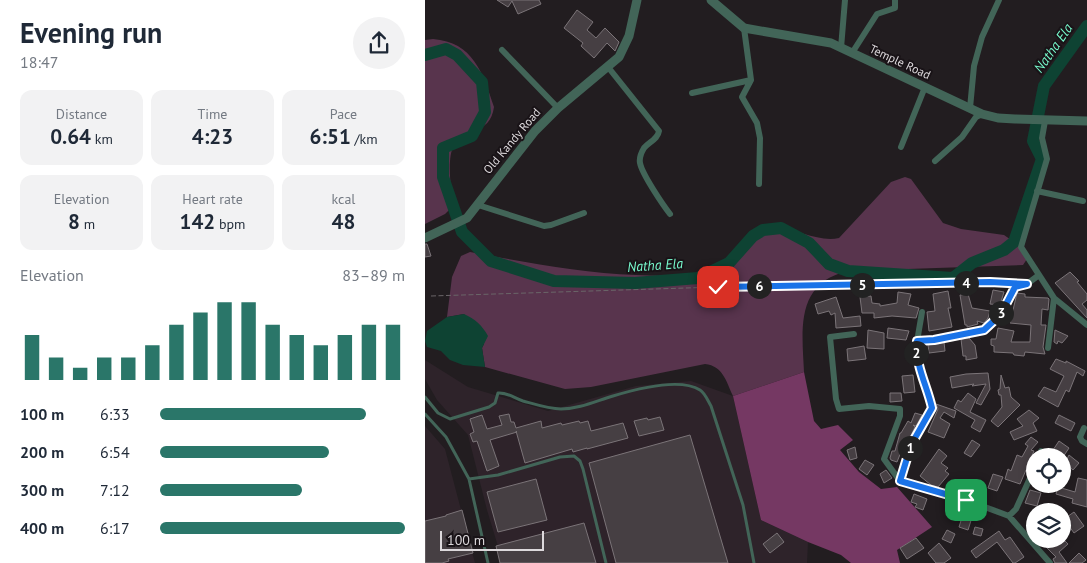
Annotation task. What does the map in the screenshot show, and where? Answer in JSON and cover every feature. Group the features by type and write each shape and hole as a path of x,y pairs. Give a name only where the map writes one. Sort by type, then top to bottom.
{"street":[{"name":"Old Kandy Road","path":"425,238 467,218 524,143 558,108 619,56 629,36 637,0"},
{"name":"Temple Road","path":"711,0 744,28 831,44 982,114 997,118 1087,121"},
{"path":"841,48 845,0"},
{"path":"852,53 877,14 895,8 895,0"},
{"path":"970,108 974,66 982,37 999,0"},
{"path":"744,28 751,80 742,97 757,123 760,138 759,184"},
{"path":"502,50 558,108"},
{"path":"608,67 659,131 657,137 641,153 640,163 660,202 671,214"},
{"path":"692,93 751,80"},
{"path":"901,147 925,87"},
{"path":"935,162 962,137 976,117 982,114"},
{"path":"1045,120 1042,138 1047,159 1021,247 1054,298 1087,325"},
{"path":"1037,191 1083,201"},
{"path":"478,205 544,226 584,213"},
{"path":"917,341 934,340 984,330 1001,314 1015,287 1027,284 1039,275"},
{"path":"1048,348 1054,298"},
{"path":"900,481 911,445 932,408 929,394 921,376 916,353 922,312"},
{"path":"854,334 830,337 836,399 839,408 869,406 900,409 900,416 884,459 900,481 966,500 1009,516 1050,563"},
{"path":"1084,428 1080,437 1087,444"},
{"path":"1009,516 1016,509 1026,487"}],"lane":[{"path":"425,397 438,413 450,419 489,407 495,403 498,393 503,392 523,401 559,409 575,408 645,388 673,384 690,386 702,391 711,406 743,505 754,563"},
{"path":"425,414 447,437 469,479 488,563"},
{"path":"469,479 498,475 560,457 574,456 580,461 583,469 606,563"}],"path":[{"path":"431,296 718,287 1011,282"}],"shaded area":[{"path":"425,40 447,41 467,53 480,71 494,107 492,116 487,123 458,139 454,145 450,158 452,207 445,214 425,224"},
{"path":"905,177 911,179 943,223 961,229 1004,235 1027,255 1023,265 848,271 831,277 818,286 810,297 805,310 803,325 804,372 733,396 720,371 711,365 705,364 591,387 565,389 485,367 482,348 484,344 464,314 447,317 452,277 461,256 470,252 594,272 661,276 696,274 729,263 753,237 769,229 787,229 822,238 839,238 891,182"},
{"path":"464,314 478,323 488,336 482,348 485,367 463,365 450,360 441,351 427,347 425,341 427,331 447,317"},
{"path":"425,360 468,387 548,411 636,386 691,381 733,396 761,520 808,542 807,563 503,563 468,435 437,400 425,379"},
{"path":"804,372 814,421 821,429 838,425 853,440 840,450 859,472 881,489 897,487 932,527 897,550 900,563 851,563 841,555 761,520 733,396"},
{"path":"425,426 445,449 475,563 425,563"}],"building":[{"path":"497,0 539,0 541,4 518,14 512,1 508,7"},
{"path":"577,10 593,22 587,30 596,38 605,28 619,42 615,51 607,43 594,58 581,46 583,43 564,28"},
{"path":"425,244 427,244 431,256 425,257"},
{"path":"1070,272 1079,281 1077,282 1087,294 1087,300 1082,304 1087,310 1087,318 1055,283"},
{"path":"993,290 1004,292 1000,305 990,304"},
{"path":"948,291 951,308 948,308 952,327 929,331 927,312 935,311 933,294"},
{"path":"898,292 911,294 908,305 919,308 916,318 892,316 874,318 874,313 862,313 860,297 871,296 872,303 880,304 880,306 897,303"},
{"path":"1017,293 1025,294 1025,297 1049,299 1048,310 1042,309 1041,325 1046,325 1043,347 1045,354 1025,352 1024,356 1014,355 1013,353 994,352 991,339 996,339 998,328 1014,331 1011,342 1030,342 1031,325 1010,323"},
{"path":"968,294 972,308 990,311 984,323 977,321 978,324 967,327 965,325 960,295"},
{"path":"836,297 843,318 860,316 861,326 836,328 835,313 831,315 829,311 818,314 815,304"},
{"path":"888,328 909,331 906,340 887,338"},
{"path":"868,330 884,333 884,349 867,348"},
{"path":"1055,330 1068,336 1062,343 1058,341 1057,344 1054,342"},
{"path":"969,338 975,345 977,358 966,360 966,356 963,356 961,339"},
{"path":"944,342 945,351 929,353 928,345"},
{"path":"864,346 866,359 848,361 847,349"},
{"path":"1056,359 1066,363 1066,361 1085,371 1083,376 1077,372 1069,392 1066,390 1058,407 1038,396 1044,387 1056,392 1064,376 1050,369"},
{"path":"988,373 990,389 981,405 976,403 986,384 952,388 950,377"},
{"path":"913,375 915,392 904,393 902,376"},
{"path":"1001,375 1005,388 1009,387 1011,397 1020,405 998,427 991,421 1002,407 1001,395 999,395 998,390 1000,389"},
{"path":"890,393 901,393 902,401 890,402"},
{"path":"968,393 976,399 970,412 986,420 980,432 971,427 975,420 954,408 958,400 961,402"},
{"path":"936,404 956,411 954,418 944,412 940,418 950,424 944,438 928,432 938,409"},
{"path":"1029,410 1039,418 1033,423 1037,431 1014,440 1010,432 1023,426 1017,419"},
{"path":"915,413 922,415 916,426 913,425 915,427 905,448 903,447 897,462 891,460 892,451 895,451 900,433 908,421 911,423"},
{"path":"509,414 511,422 514,422 516,428 541,421 542,428 561,423 562,425 588,421 591,431 623,423 628,438 573,452 572,449 525,463 516,432 490,440 499,466 487,471 477,441 473,442 470,434 474,432 470,419 482,415 487,429 502,425 499,416"},
{"path":"1059,415 1075,423 1071,431 1055,423"},
{"path":"660,417 664,430 639,436 634,421"},
{"path":"690,435 728,563 616,563 589,463"},
{"path":"1031,437 1038,442 1033,448 1027,448 1028,446 1025,444"},
{"path":"972,440 980,445 971,457 964,453"},
{"path":"1059,441 1069,448 1054,448"},
{"path":"855,447 857,458 850,460 847,450"},
{"path":"939,449 947,456 941,463 948,468 945,471 949,474 938,487 931,485 920,476"},
{"path":"1026,450 1026,470 1020,484 1005,479 1008,469 1011,471 1017,455 1022,457"},
{"path":"1071,457 1079,463 1073,470 1071,468"},
{"path":"865,460 874,465 867,475 859,469"},
{"path":"886,470 892,478 884,483 880,474"},
{"path":"993,474 1003,477 997,491 988,488"},
{"path":"1078,478 1087,480 1087,507 1072,503 1073,499 1056,494 1071,493 1071,491 1075,492"},
{"path":"536,479 547,520 498,532 487,492"},
{"path":"1029,493 1041,493 1038,503 1025,503"},
{"path":"914,494 927,499 923,510 915,507 917,504 911,502"},
{"path":"462,510 473,553 448,559 449,561 442,563 425,563 425,521"},
{"path":"964,511 973,514 968,530 959,527"},
{"path":"1074,512 1084,526 1074,533 1071,529 1071,514"},
{"path":"584,523 596,563 500,563 496,546"},
{"path":"975,527 983,529 981,536 973,534"},
{"path":"947,530 955,534 951,543 942,539"},
{"path":"999,531 1005,540 1010,537 1024,557 1013,563 997,542 976,558 971,551"},
{"path":"777,533 784,542 770,553 763,544"},
{"path":"916,538 924,548 907,559 900,548"},
{"path":"939,543 951,558 944,563 936,563 928,553"},
{"path":"1047,548 1064,548 1059,552 1067,563 1055,563 1053,559 1056,557"},
{"path":"1079,553 1086,560 1082,563 1069,563"}],"waterway":[{"name":"Natha Ela","path":"425,55 446,49 457,55 482,82 485,112 472,136 443,148 443,177 462,232 491,261 554,281 635,283 698,278 729,263 753,236 763,230 781,228 809,243 829,264 848,271 953,278 972,263 1004,250 1014,242 1042,159 1033,141 1044,86 1087,26"}],"route":[{"path":"718,287 990,282 1027,284 1015,287 1001,314 984,330 934,340 917,341 916,353 921,376 929,394 932,408 911,445 900,481 966,500"}]}
